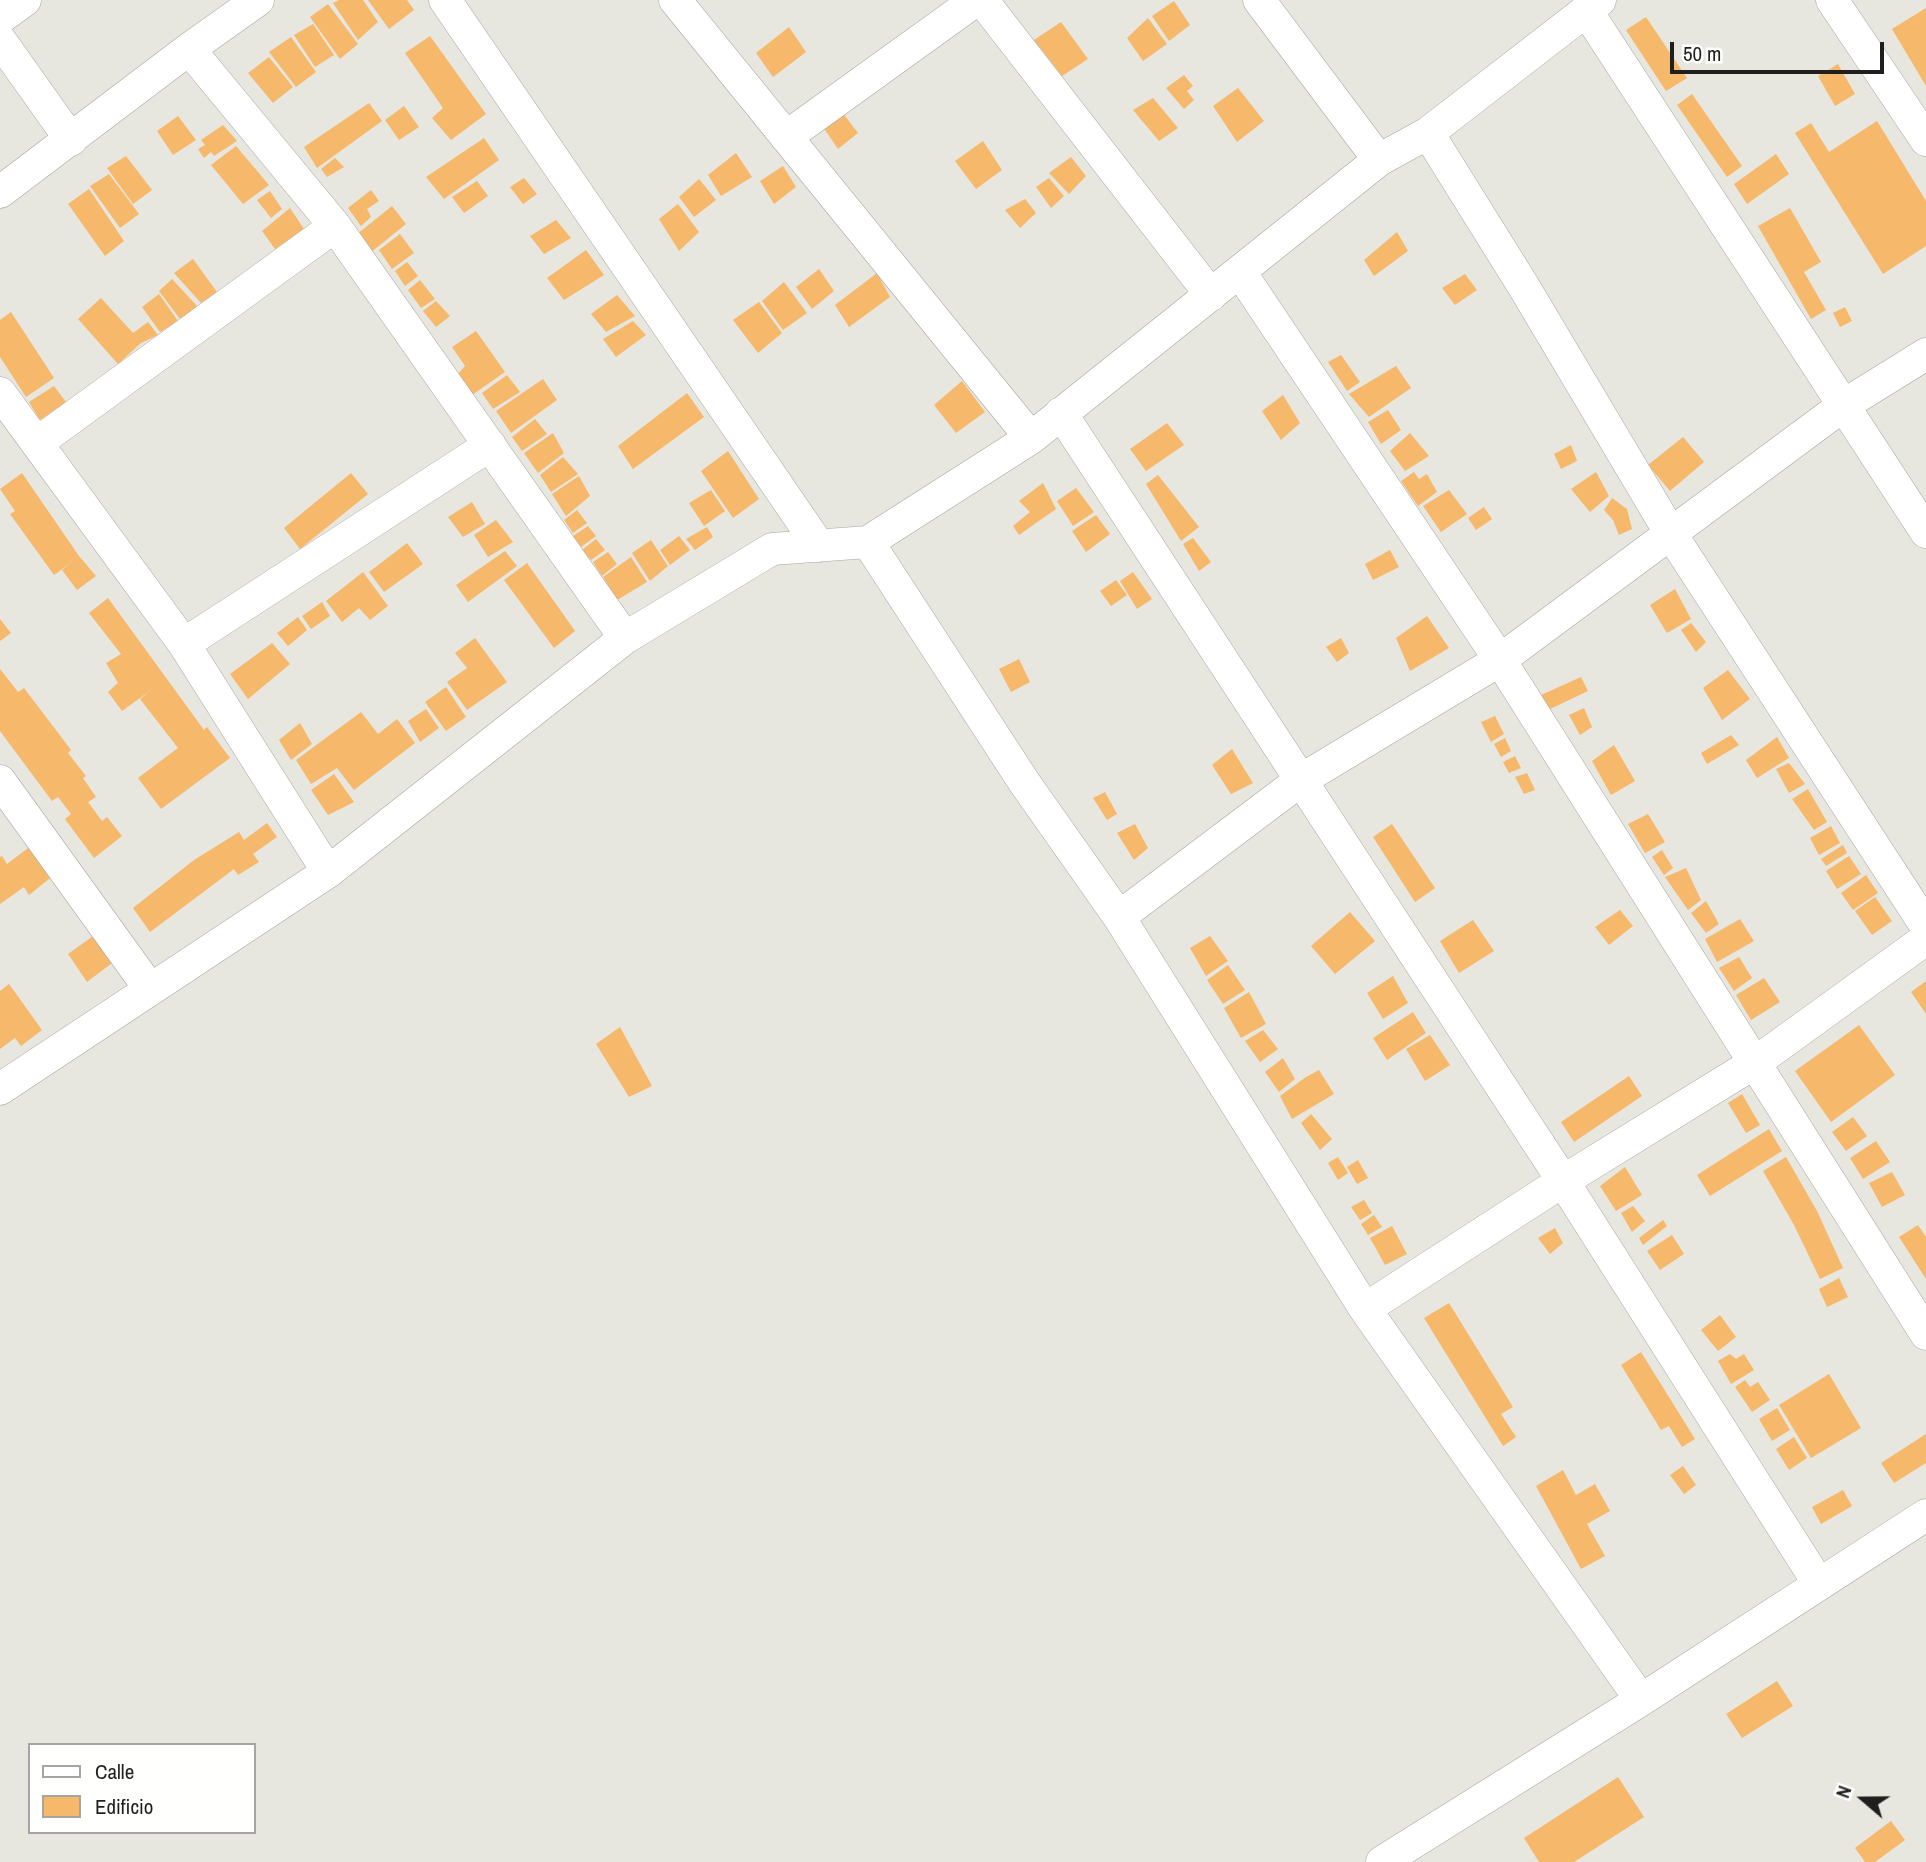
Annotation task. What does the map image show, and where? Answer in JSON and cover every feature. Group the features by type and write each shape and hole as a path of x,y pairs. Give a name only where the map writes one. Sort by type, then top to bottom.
{"street":[{"path":"0,18 25,0"},
{"path":"0,192 188,48 258,0"},
{"path":"445,0 819,547"},
{"path":"675,0 1031,438"},
{"path":"786,137 976,0"},
{"path":"982,0 1211,295"},
{"path":"1259,0 1379,160"},
{"path":"1832,0 1926,140"},
{"path":"0,1089 328,872 625,638 772,549 868,542 1031,438 1379,160 1427,133 1593,5 1926,532"},
{"path":"0,40 71,140"},
{"path":"188,48 335,226 625,638"},
{"path":"1427,133 1524,287 1671,534 1926,926"},
{"path":"37,443 335,226"},
{"path":"1240,272 1500,660 1926,1334"},
{"path":"1119,917 1301,780 1500,660 1844,405 1926,354"},
{"path":"0,393 184,644 328,872"},
{"path":"1061,413 1563,1181 1819,1584"},
{"path":"184,644 490,445"},
{"path":"868,542 1024,782 1119,917 1365,1309 1641,1700"},
{"path":"0,781 11,816 150,989"},
{"path":"1365,1309 1563,1181 1756,1062 1926,939"},
{"path":"1382,1862 1641,1700 1926,1515"}],"building":[{"path":"339,0 363,0 378,22 358,40 333,3"},
{"path":"368,0 407,0 414,10 389,29"},
{"path":"1174,1 1190,25 1169,41 1152,16"},
{"path":"328,4 358,44 340,59 310,17"},
{"path":"1926,8 1926,86 1892,29"},
{"path":"1646,17 1687,78 1666,91 1626,30"},
{"path":"1148,18 1167,44 1143,61 1127,38"},
{"path":"1061,22 1088,59 1062,76 1034,40"},
{"path":"313,24 334,55 315,67 294,35"},
{"path":"789,27 806,52 773,77 756,53"},
{"path":"430,36 486,114 451,140 432,118 443,108 405,53"},
{"path":"291,37 316,72 296,87 269,52"},
{"path":"269,57 293,87 273,103 248,73"},
{"path":"1838,64 1855,94 1835,106 1818,76"},
{"path":"1184,75 1193,86 1187,91 1194,100 1184,109 1166,88"},
{"path":"1238,88 1264,121 1237,142 1213,106"},
{"path":"1692,94 1742,166 1727,177 1677,105"},
{"path":"1153,98 1178,128 1159,141 1133,110"},
{"path":"369,103 382,121 317,168 304,147"},
{"path":"404,106 419,127 399,140 385,120"},
{"path":"842,112 858,133 838,149 823,127"},
{"path":"178,116 196,140 173,155 157,131"},
{"path":"1877,121 1926,201 1926,246 1883,274 1795,133 1811,123 1829,152"},
{"path":"223,125 237,141 214,156 211,152 204,158 198,149 205,145 201,140"},
{"path":"484,138 499,160 444,199 426,177"},
{"path":"983,141 1002,170 976,189 955,161"},
{"path":"236,146 269,185 243,204 211,165"},
{"path":"736,153 752,177 721,196 708,175"},
{"path":"1776,154 1789,174 1747,204 1734,184"},
{"path":"126,156 152,190 133,204 107,168"},
{"path":"1071,157 1086,176 1069,194 1049,173"},
{"path":"335,158 344,167 327,177 321,169"},
{"path":"783,166 796,187 774,204 760,181"},
{"path":"109,174 139,214 120,228 90,186"},
{"path":"524,178 537,194 523,204 510,187"},
{"path":"1049,178 1064,196 1051,208 1036,187"},
{"path":"699,179 716,200 694,217 679,197"},
{"path":"477,181 488,196 464,213 452,197"},
{"path":"89,189 124,241 105,256 68,204"},
{"path":"371,190 379,201 367,209 371,217 361,226 348,208"},
{"path":"270,191 282,209 271,218 257,200"},
{"path":"1025,199 1036,213 1020,228 1005,210"},
{"path":"678,204 699,232 679,251 659,219"},
{"path":"392,206 406,224 370,253 356,235"},
{"path":"290,208 304,229 275,249 262,231"},
{"path":"1790,208 1821,262 1804,272 1826,310 1811,319 1758,226"},
{"path":"556,220 571,238 544,254 530,236"},
{"path":"1397,232 1408,251 1374,276 1364,260"},
{"path":"400,234 414,253 392,269 379,250"},
{"path":"586,250 604,275 564,300 547,278"},
{"path":"193,259 217,292 201,303 174,273"},
{"path":"407,262 418,276 405,286 395,271"},
{"path":"819,269 834,291 812,309 796,287"},
{"path":"877,273 890,297 849,327 835,305"},
{"path":"1465,274 1477,290 1455,305 1442,288"},
{"path":"172,279 198,307 180,319 159,291"},
{"path":"420,280 435,299 421,308 408,290"},
{"path":"784,282 807,313 783,330 762,301"},
{"path":"159,294 178,321 160,332 142,307"},
{"path":"617,295 635,316 606,332 591,314"},
{"path":"101,298 133,333 148,322 158,335 141,343 118,364 78,319"},
{"path":"436,301 450,316 436,327 423,311"},
{"path":"759,302 782,333 758,353 733,320"},
{"path":"1845,307 1852,321 1840,327 1833,313"},
{"path":"11,312 54,378 26,397 0,357 0,320"},
{"path":"633,321 646,335 616,357 603,339"},
{"path":"476,331 505,372 472,395 458,374 465,366 452,347"},
{"path":"1341,355 1360,382 1347,391 1328,362"},
{"path":"1396,366 1411,388 1369,417 1349,394"},
{"path":"507,375 520,392 493,409 482,393"},
{"path":"543,379 557,400 511,433 496,411"},
{"path":"962,381 985,412 956,433 934,405"},
{"path":"54,386 66,402 40,420 29,402"},
{"path":"687,393 704,417 633,469 618,446"},
{"path":"1283,395 1300,423 1281,440 1262,411"},
{"path":"1388,410 1401,430 1381,444 1368,422"},
{"path":"535,419 547,434 522,451 512,437"},
{"path":"1167,423 1184,445 1146,471 1130,449"},
{"path":"553,433 564,453 538,473 524,453"},
{"path":"1410,433 1429,456 1405,471 1390,451"},
{"path":"1683,437 1704,462 1670,491 1648,465"},
{"path":"1571,445 1577,461 1561,469 1554,454"},
{"path":"728,451 759,499 733,518 701,471"},
{"path":"563,457 578,474 551,492 540,475"},
{"path":"1414,472 1419,479 1427,474 1437,492 1418,506 1401,481"},
{"path":"1596,472 1609,496 1590,512 1571,489"},
{"path":"22,473 79,556 96,576 77,590 62,570 72,562 54,575 10,514 15,511 0,489"},
{"path":"351,473 368,494 300,549 284,528"},
{"path":"1158,475 1199,527 1181,541 1146,484"},
{"path":"579,476 590,496 566,516 552,494"},
{"path":"1043,483 1056,509 1019,535 1013,526 1030,512 1019,501"},
{"path":"1076,488 1094,512 1073,526 1057,501"},
{"path":"711,490 725,511 704,526 689,503"},
{"path":"1449,490 1467,514 1441,532 1423,506"},
{"path":"1612,498 1627,509 1632,529 1619,535 1613,520 1604,510"},
{"path":"472,502 485,524 463,537 448,517"},
{"path":"1484,507 1492,519 1476,530 1468,518"},
{"path":"577,510 587,523 573,533 564,520"},
{"path":"1096,515 1110,534 1086,552 1072,531"},
{"path":"496,520 513,542 488,557 474,535"},
{"path":"588,526 596,536 581,547 573,536"},
{"path":"707,527 713,537 695,550 686,539"},
{"path":"679,536 690,550 670,565 660,550"},
{"path":"1193,538 1211,562 1199,571 1183,544"},
{"path":"596,539 605,550 591,560 582,550"},
{"path":"651,540 668,566 650,581 632,553"},
{"path":"407,543 423,564 384,592 369,572"},
{"path":"1390,550 1399,567 1373,580 1365,564"},
{"path":"505,551 517,566 468,602 456,585"},
{"path":"608,552 617,564 602,576 593,562"},
{"path":"631,557 647,582 617,600 603,577"},
{"path":"527,563 575,631 554,648 504,580"},
{"path":"363,572 388,606 370,620 359,608 342,622 326,601"},
{"path":"1133,572 1152,599 1137,609 1120,581"},
{"path":"1116,580 1127,595 1111,606 1100,591"},
{"path":"1675,589 1691,619 1667,633 1650,605"},
{"path":"108,598 204,730 207,727 230,758 161,809 138,778 178,748 140,699 151,690 122,711 108,692 118,683 106,663 121,654 89,613"},
{"path":"322,602 330,616 311,629 302,616"},
{"path":"1427,616 1449,648 1410,671 1396,638"},
{"path":"298,617 307,630 288,646 277,633"},
{"path":"0,619 11,633 0,641"},
{"path":"1691,623 1706,642 1696,652 1681,630"},
{"path":"475,638 507,682 467,710 447,682 467,668 455,653"},
{"path":"1341,638 1349,653 1337,662 1326,647"},
{"path":"272,643 290,664 248,699 230,674"},
{"path":"1019,659 1030,682 1011,692 999,669"},
{"path":"0,669 18,692 24,688 71,750 68,753 86,776 83,778 96,797 88,802 102,821 107,817 122,836 94,858 65,819 71,814 58,797 52,801 0,731"},
{"path":"1728,670 1750,699 1722,720 1703,688"},
{"path":"1581,677 1588,691 1550,709 1541,695"},
{"path":"446,687 466,717 446,731 425,702"},
{"path":"1584,708 1592,727 1580,735 1569,715"},
{"path":"426,709 439,728 420,742 408,721"},
{"path":"361,712 378,734 397,719 415,743 354,790 337,768 311,784 296,760"},
{"path":"1495,716 1504,734 1491,742 1481,722"},
{"path":"300,723 312,744 291,760 279,740"},
{"path":"1731,735 1739,745 1707,764 1701,753"},
{"path":"1777,737 1789,758 1757,778 1746,760"},
{"path":"1505,738 1511,751 1501,757 1494,744"},
{"path":"1614,745 1635,781 1611,795 1592,761"},
{"path":"1232,749 1253,783 1231,794 1212,765"},
{"path":"1515,756 1521,768 1509,773 1503,762"},
{"path":"1789,763 1805,784 1789,793 1776,769"},
{"path":"1527,773 1535,790 1524,794 1515,777"},
{"path":"334,774 354,802 328,815 311,790"},
{"path":"1808,789 1827,822 1814,830 1792,799"},
{"path":"1105,792 1117,814 1107,820 1093,798"},
{"path":"1648,814 1665,842 1645,853 1628,824"},
{"path":"267,823 277,837 253,854 259,862 238,875 234,869 150,932 133,908 194,860 239,832 244,840"},
{"path":"1135,824 1148,848 1134,860 1117,833"},
{"path":"1392,824 1435,888 1415,902 1373,837"},
{"path":"1831,826 1840,843 1819,855 1810,838"},
{"path":"32,845 54,875 29,895 24,887 0,904 0,857 2,856 7,864"},
{"path":"1843,845 1847,853 1826,866 1821,859"},
{"path":"1662,850 1673,868 1664,875 1652,857"},
{"path":"1849,856 1861,874 1837,889 1826,871"},
{"path":"1686,868 1701,900 1688,910 1665,877"},
{"path":"1866,875 1878,893 1853,910 1841,893"},
{"path":"1875,897 1892,921 1872,935 1855,911"},
{"path":"1706,901 1719,924 1706,933 1691,913"},
{"path":"1620,910 1633,926 1609,945 1595,927"},
{"path":"1350,912 1375,941 1335,974 1311,946"},
{"path":"1740,919 1754,941 1717,962 1705,939"},
{"path":"1473,920 1494,951 1459,973 1440,941"},
{"path":"96,934 116,960 87,982 68,954"},
{"path":"1210,936 1228,961 1206,976 1190,948"},
{"path":"1739,957 1752,978 1734,991 1719,968"},
{"path":"1228,965 1245,990 1223,1004 1207,980"},
{"path":"1393,976 1408,1003 1383,1019 1367,993"},
{"path":"1764,978 1780,1002 1751,1020 1736,995"},
{"path":"1926,981 1926,1014 1911,992"},
{"path":"9,984 42,1030 21,1046 15,1038 0,1049 0,991"},
{"path":"1249,992 1266,1024 1241,1038 1224,1008"},
{"path":"1413,1012 1426,1033 1387,1060 1373,1038"},
{"path":"1859,1025 1895,1075 1831,1122 1795,1071"},
{"path":"620,1027 652,1086 629,1097 596,1044"},
{"path":"1263,1030 1278,1049 1260,1062 1245,1041"},
{"path":"1430,1035 1450,1065 1425,1081 1406,1049"},
{"path":"1283,1058 1295,1079 1279,1092 1265,1072"},
{"path":"1319,1070 1334,1094 1292,1119 1280,1096"},
{"path":"1629,1076 1642,1096 1574,1142 1561,1122"},
{"path":"1742,1094 1760,1125 1746,1133 1728,1103"},
{"path":"1311,1114 1332,1139 1320,1150 1301,1123"},
{"path":"1853,1117 1867,1136 1846,1151 1832,1132"},
{"path":"1769,1129 1782,1151 1710,1196 1697,1175"},
{"path":"1876,1141 1890,1162 1863,1179 1850,1158"},
{"path":"1338,1157 1348,1173 1338,1180 1328,1163"},
{"path":"1786,1157 1817,1211 1843,1268 1820,1279 1794,1225 1763,1171"},
{"path":"1358,1160 1368,1178 1357,1184 1347,1167"},
{"path":"1625,1167 1642,1195 1616,1211 1600,1186"},
{"path":"1892,1172 1905,1195 1882,1207 1869,1183"},
{"path":"1364,1200 1372,1213 1360,1220 1351,1207"},
{"path":"1633,1206 1645,1221 1632,1232 1621,1213"},
{"path":"1374,1215 1382,1227 1368,1235 1361,1224"},
{"path":"1663,1220 1667,1226 1643,1245 1639,1238"},
{"path":"1918,1225 1926,1237 1926,1279 1899,1237"},
{"path":"1392,1226 1407,1254 1385,1265 1370,1238"},
{"path":"1555,1228 1563,1243 1550,1254 1538,1238"},
{"path":"1672,1235 1684,1254 1660,1270 1647,1251"},
{"path":"1839,1278 1848,1297 1827,1307 1819,1289"},
{"path":"1449,1303 1513,1407 1501,1414 1516,1437 1503,1446 1424,1318"},
{"path":"1720,1315 1736,1337 1718,1351 1701,1330"},
{"path":"1641,1352 1695,1439 1682,1447 1669,1426 1661,1430 1621,1365"},
{"path":"1730,1354 1736,1359 1744,1354 1754,1370 1731,1384 1718,1361"},
{"path":"1829,1374 1861,1428 1811,1458 1779,1405"},
{"path":"1745,1380 1750,1387 1758,1382 1770,1400 1752,1412 1735,1387"},
{"path":"1777,1408 1790,1430 1772,1441 1759,1419"},
{"path":"1926,1434 1926,1463 1894,1483 1881,1463"},
{"path":"1794,1437 1807,1458 1789,1470 1776,1449"},
{"path":"1683,1466 1696,1485 1684,1494 1670,1475"},
{"path":"1563,1470 1576,1495 1595,1484 1610,1511 1587,1524 1605,1556 1581,1569 1536,1486"},
{"path":"1843,1490 1852,1506 1821,1524 1812,1507"},
{"path":"1777,1681 1793,1706 1742,1738 1726,1714"},
{"path":"1618,1777 1644,1817 1574,1862 1539,1862 1524,1838"},
{"path":"1891,1821 1905,1840 1875,1862 1865,1862 1855,1848"}]}
